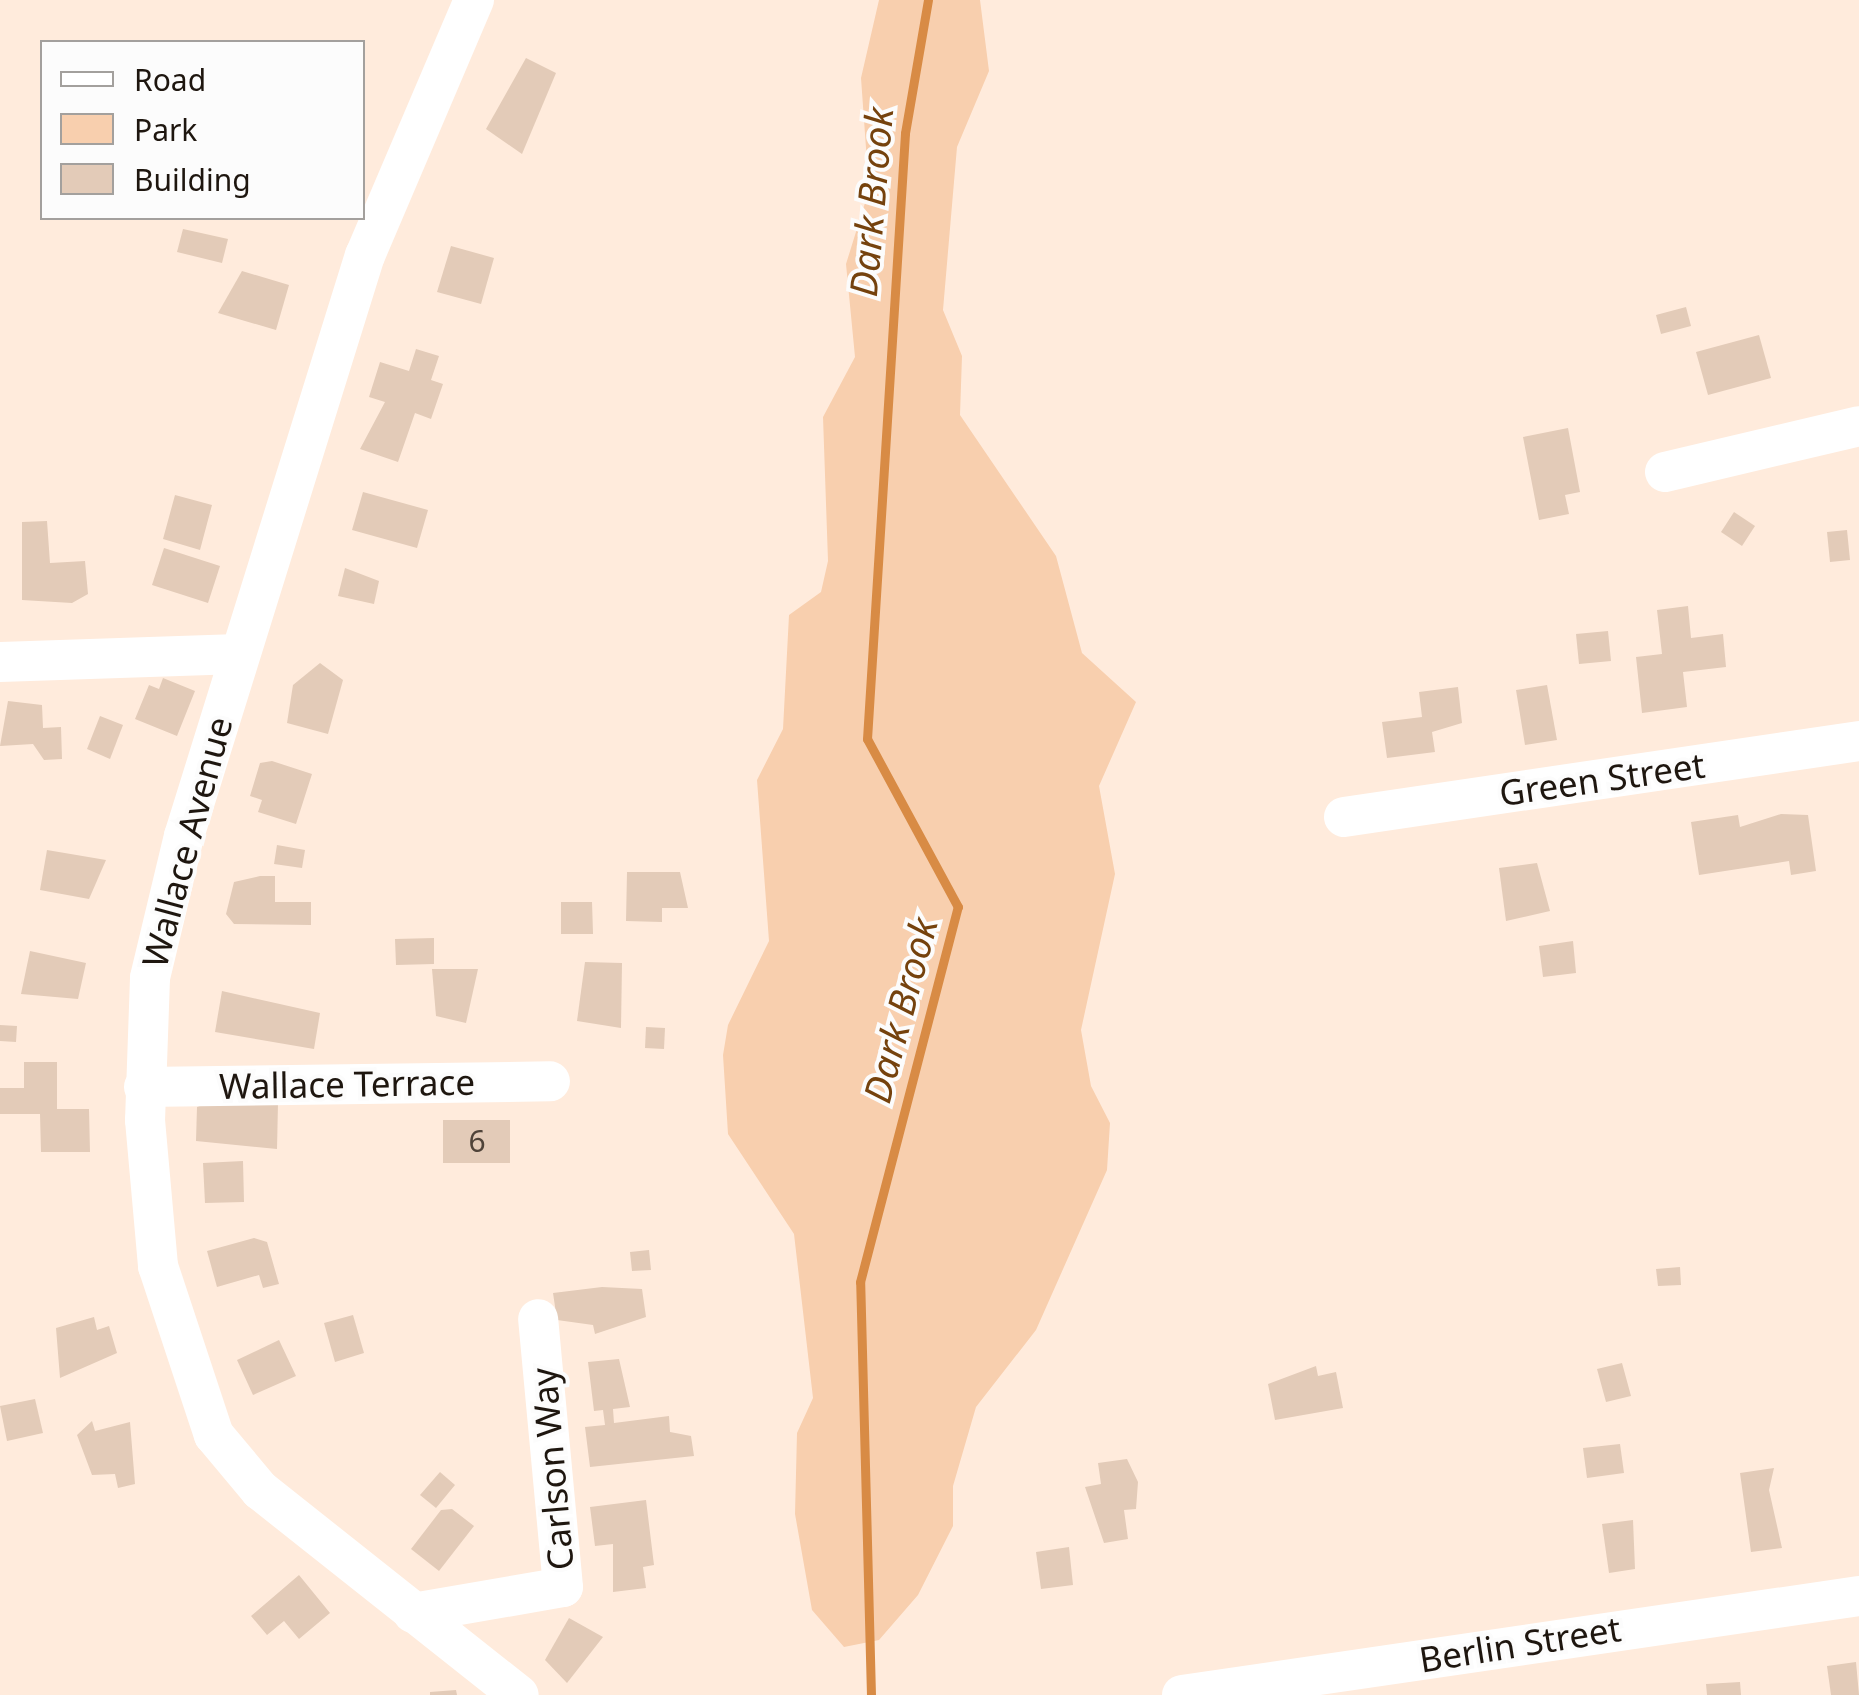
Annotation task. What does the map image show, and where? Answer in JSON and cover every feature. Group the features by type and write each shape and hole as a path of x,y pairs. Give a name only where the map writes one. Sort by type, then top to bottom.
{"street":[{"name":"Wallace Avenue","path":"474,0 365,255 239,654 163,914 144,1087 158,1266 214,1435 260,1490 519,1695"},
{"path":"1665,472 1859,426"},
{"path":"0,662 239,654"},
{"name":"Green Street","path":"1344,817 1859,742"},
{"name":"Wallace Terrace","path":"144,1087 550,1081"},
{"name":"Carlson Way","path":"412,1613 563,1587 538,1319"},
{"name":"Berlin Street","path":"1182,1695 1859,1596"}],"green space":[{"path":"879,0 980,0 989,71 957,147 943,310 962,356 960,415 1056,556 1082,653 1136,702 1099,786 1115,874 1081,1030 1091,1086 1110,1123 1107,1170 1036,1330 976,1407 953,1486 953,1526 918,1595 879,1640 844,1647 812,1610 795,1514 797,1433 813,1398 794,1234 728,1134 723,1055 728,1025 769,941 757,780 783,729 789,615 821,592 828,561 823,417 855,357 846,264 869,190 861,78"}],"building":[{"path":"526,58 556,73 522,154 486,129"},
{"path":"183,229 228,239 222,263 177,252"},
{"path":"451,246 494,258 481,304 437,292"},
{"path":"242,271 289,285 276,330 218,313"},
{"path":"1686,307 1691,326 1661,334 1656,315"},
{"path":"1759,335 1771,378 1708,395 1696,352"},
{"path":"416,349 439,356 431,380 443,384 431,419 415,413 398,462 360,449 385,402 369,397 380,362 409,371"},
{"path":"1568,428 1580,492 1565,495 1569,514 1539,520 1523,437"},
{"path":"363,492 428,510 417,548 352,530"},
{"path":"175,495 212,505 200,550 163,539"},
{"path":"1734,512 1755,526 1742,546 1721,532"},
{"path":"47,521 50,563 85,561 88,594 72,603 22,600 22,522"},
{"path":"1847,530 1850,560 1830,562 1827,532"},
{"path":"164,548 220,566 208,603 152,585"},
{"path":"345,568 379,581 374,604 338,596"},
{"path":"1688,606 1691,638 1723,634 1726,667 1683,672 1687,707 1642,713 1636,657 1662,654 1657,610"},
{"path":"1608,631 1611,661 1579,664 1576,634"},
{"path":"320,663 343,680 328,734 287,723 293,685"},
{"path":"163,678 195,691 177,736 135,719 149,685 159,689"},
{"path":"1547,685 1557,740 1525,745 1516,690"},
{"path":"1458,687 1462,723 1432,732 1435,752 1387,758 1382,722 1422,717 1419,692"},
{"path":"8,701 42,705 43,728 61,727 62,759 44,760 33,744 0,746"},
{"path":"100,716 123,725 110,759 87,749"},
{"path":"272,761 312,774 296,824 258,812 262,800 250,796 260,763"},
{"path":"1781,814 1808,815 1816,871 1791,875 1789,861 1699,875 1691,822 1738,815 1740,827"},
{"path":"277,845 305,850 302,868 274,864"},
{"path":"47,850 106,860 89,899 40,890"},
{"path":"1537,863 1550,911 1506,921 1499,868"},
{"path":"627,872 680,872 688,908 662,908 662,922 626,921"},
{"path":"275,876 275,902 311,902 311,925 234,924 226,914 234,882"},
{"path":"561,902 592,902 593,934 561,934"},
{"path":"434,938 434,964 396,965 395,939"},
{"path":"1573,941 1576,973 1543,977 1539,946"},
{"path":"30,951 86,963 78,999 21,994"},
{"path":"585,962 622,963 621,1028 577,1021"},
{"path":"432,969 478,969 466,1023 436,1016"},
{"path":"222,991 320,1013 314,1049 215,1032"},
{"path":"0,1025 17,1026 16,1042 0,1041"},
{"path":"646,1027 665,1028 664,1049 645,1048"},
{"path":"24,1062 57,1062 57,1109 89,1109 90,1152 41,1152 40,1114 0,1114 0,1088 24,1088"},
{"path":"210,1102 278,1103 277,1149 196,1141 197,1107"},
{"path":"443,1120 510,1120 510,1163 443,1163"},
{"path":"243,1161 244,1202 205,1203 203,1163"},
{"path":"254,1238 267,1242 279,1284 263,1288 259,1275 217,1287 207,1251"},
{"path":"649,1250 651,1270 632,1271 630,1252"},
{"path":"1680,1267 1681,1285 1658,1286 1656,1269"},
{"path":"602,1287 642,1289 646,1317 595,1334 593,1325 557,1320 553,1293"},
{"path":"353,1315 364,1353 335,1362 324,1323"},
{"path":"94,1317 97,1330 109,1326 117,1353 60,1378 56,1328"},
{"path":"279,1340 296,1376 253,1395 237,1360"},
{"path":"619,1359 630,1407 613,1409 614,1423 669,1416 670,1432 691,1436 694,1456 590,1467 585,1427 605,1425 603,1410 594,1411 588,1362"},
{"path":"1622,1363 1631,1396 1606,1402 1597,1369"},
{"path":"1316,1366 1318,1376 1336,1372 1343,1408 1275,1420 1268,1384"},
{"path":"35,1399 43,1433 7,1441 0,1406"},
{"path":"92,1421 95,1431 130,1422 135,1484 118,1488 115,1474 92,1475 77,1435"},
{"path":"1620,1444 1624,1473 1587,1478 1583,1448"},
{"path":"1127,1459 1138,1482 1136,1509 1124,1510 1128,1539 1104,1543 1085,1487 1101,1484 1098,1463"},
{"path":"1774,1468 1769,1490 1782,1548 1751,1552 1740,1473"},
{"path":"440,1472 455,1485 436,1508 420,1495"},
{"path":"646,1500 654,1565 643,1567 646,1588 613,1592 613,1544 595,1546 590,1507"},
{"path":"452,1509 474,1526 439,1571 411,1549 441,1510"},
{"path":"1633,1520 1635,1569 1609,1573 1602,1524"},
{"path":"1069,1547 1073,1585 1041,1589 1036,1552"},
{"path":"299,1575 330,1613 299,1639 284,1621 267,1635 251,1616"},
{"path":"569,1618 603,1637 567,1683 545,1660"},
{"path":"1856,1662 1859,1695 1831,1695 1827,1666"},
{"path":"1740,1682 1741,1695 1707,1695 1706,1684"},
{"path":"456,1690 457,1695 430,1695 430,1692"}],"waterway":[{"name":"Dark Brook","path":"871,1695 860,1282 958,907 867,739 905,133 928,0"}]}
